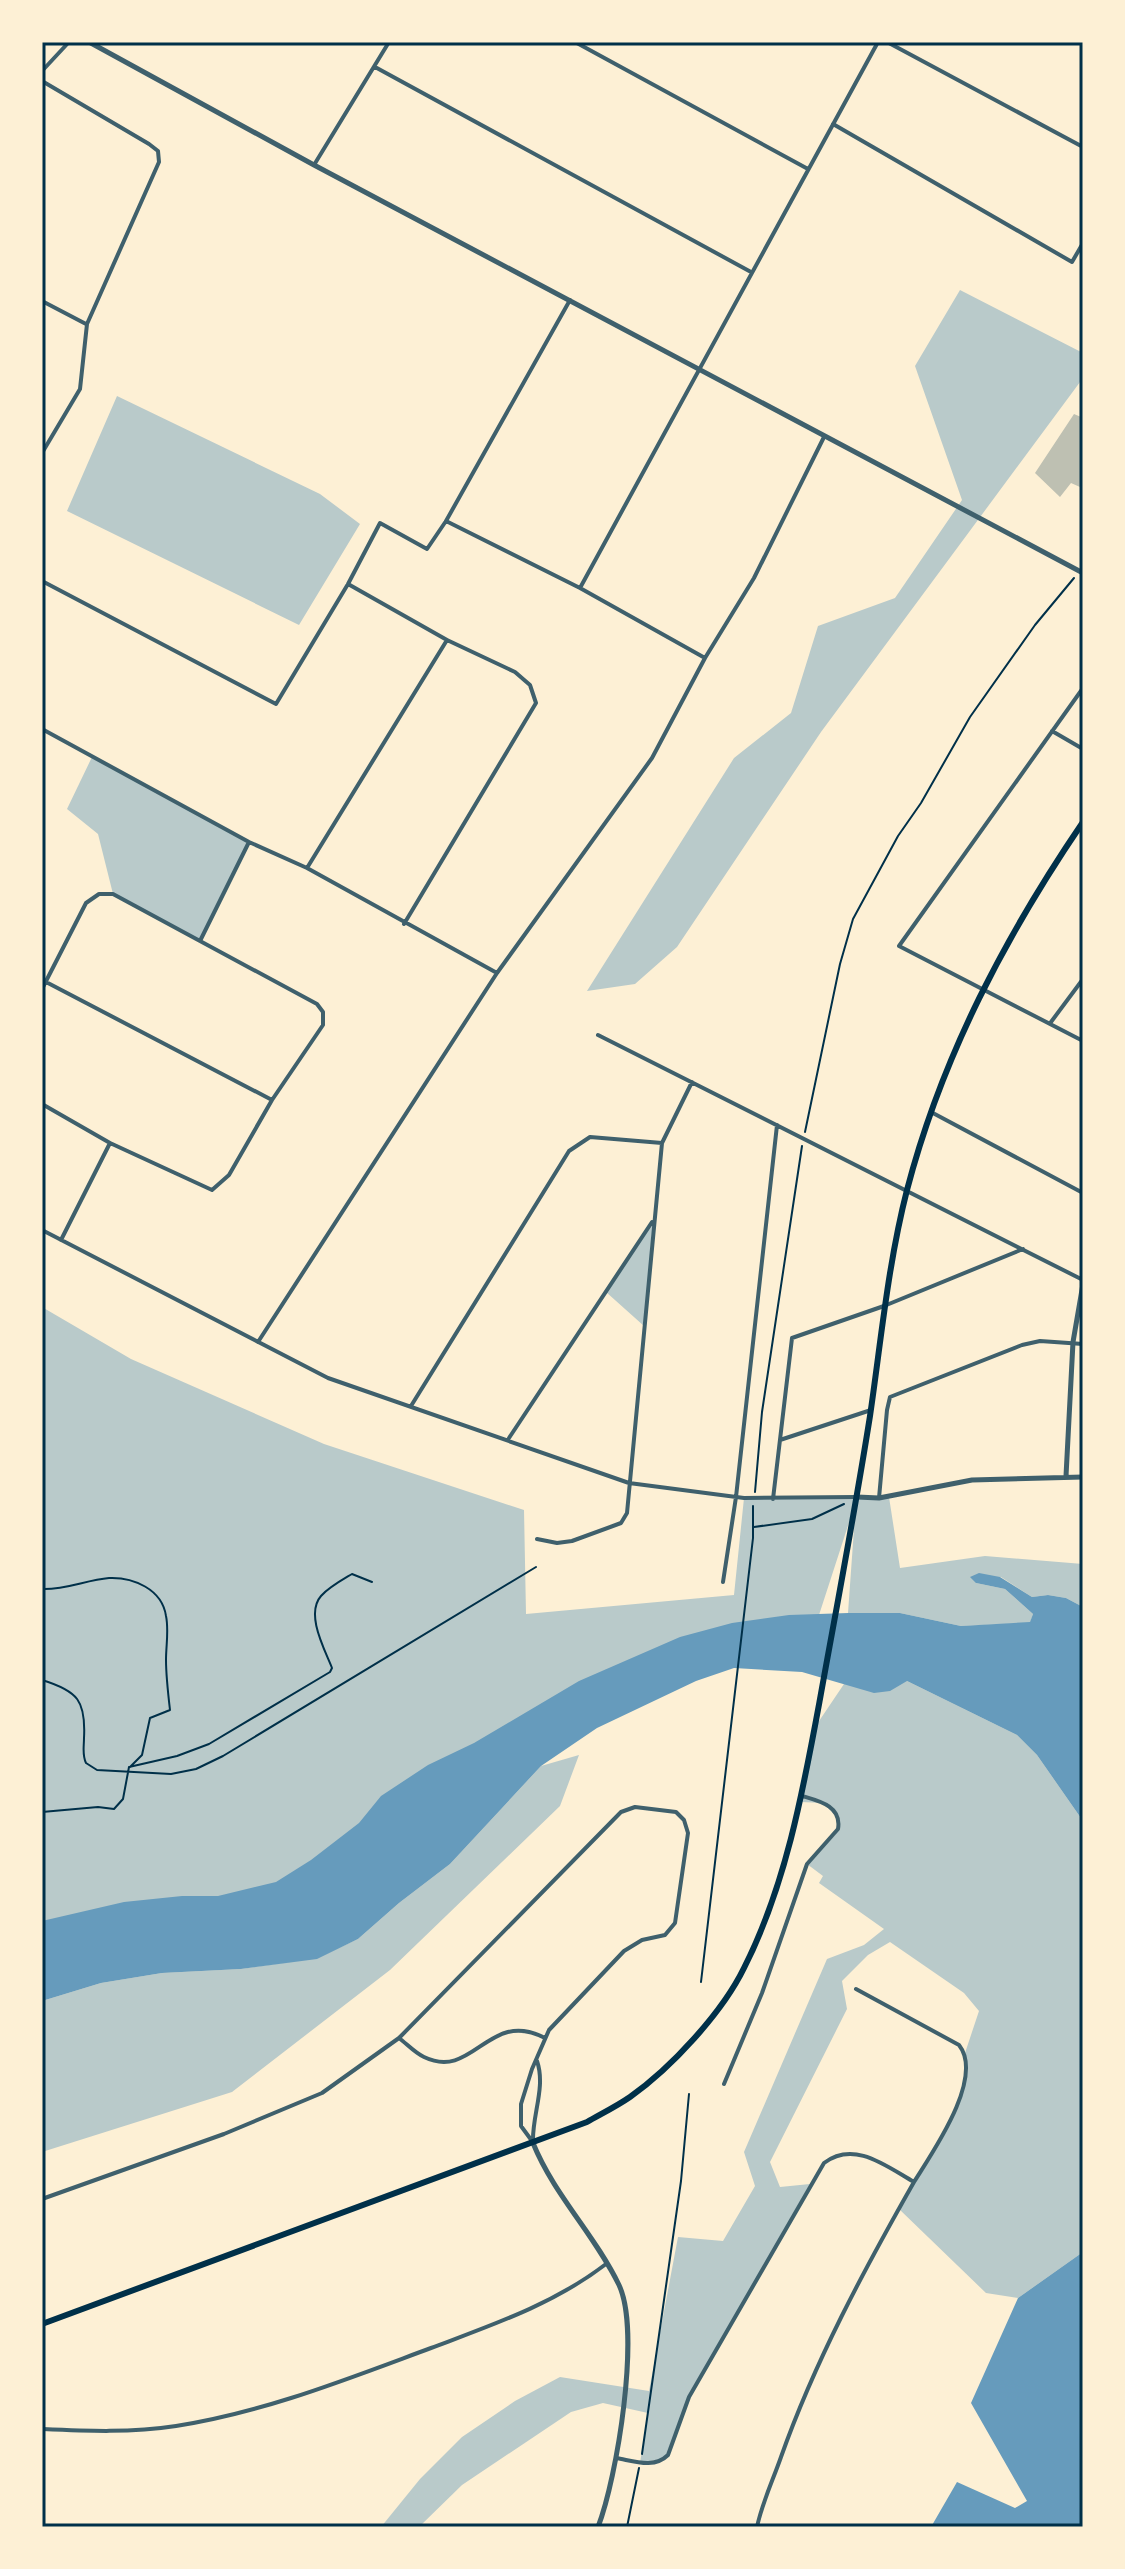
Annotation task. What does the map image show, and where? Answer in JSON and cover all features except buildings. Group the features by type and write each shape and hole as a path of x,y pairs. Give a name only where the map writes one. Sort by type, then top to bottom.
{"main road":[{"path":"42,2324 587,2122 629,2098 672,2060 722,2003 743,1970 766,1916 802,1796 857,1497 884,1306 907,1191 931,1112 947,1069 1003,950 1083,822"}],"street":[{"path":"42,71 69,42"},
{"path":"89,42 314,165 1083,573"},
{"path":"314,165 389,42"},
{"path":"575,42 808,169"},
{"path":"580,588 878,42"},
{"path":"887,42 1083,147"},
{"path":"375,67 751,272"},
{"path":"42,81 158,151 159,162 87,324 80,389 43,449"},
{"path":"833,124 1072,262 1083,243"},
{"path":"42,581 276,704 348,584 380,523 427,549 446,521 570,299"},
{"path":"42,301 87,324"},
{"path":"258,1342 497,973 652,758 705,658 754,578 824,437"},
{"path":"446,521 580,588 705,658"},
{"path":"348,584 447,640 515,672 530,685 536,703 404,924"},
{"path":"307,868 447,640"},
{"path":"1083,688 899,946 1083,1041"},
{"path":"42,729 249,842 307,868 497,973"},
{"path":"1052,731 1083,749"},
{"path":"200,941 249,842"},
{"path":"42,989 86,903 99,894 113,894 317,1004 323,1012 323,1025 272,1100 229,1175 212,1190 110,1143 42,1104"},
{"path":"1050,1023 1083,979"},
{"path":"46,982 272,1100"},
{"path":"598,1035 1083,1282 1073,1342 1066,1476"},
{"path":"537,1539 557,1543 572,1541 621,1523 627,1513 662,1143 692,1082"},
{"path":"931,1112 1083,1193"},
{"path":"723,1582 736,1497 777,1125"},
{"path":"410,1406 569,1151 590,1137 662,1143"},
{"path":"61,1240 110,1143"},
{"path":"508,1439 653,1220"},
{"path":"42,1230 328,1378 629,1483 736,1497 879,1498 972,1480 1083,1477"},
{"path":"773,1499 792,1338 884,1306 1023,1249"},
{"path":"879,1498 890,1397 1022,1345 1040,1341 1083,1344"},
{"path":"780,1440 871,1410"},
{"path":"724,2084 762,1993 807,1864 838,1829 838,1818 831,1808 802,1796"},
{"path":"42,2199 224,2134 308,2100 399,2038 612,1819 635,1807 676,1812 684,1820 688,1833 678,1912 672,1929 665,1935 633,1944 624,1951 555,2022 528,2079 520,2112 521,2126 547,2172 620,2288 627,2325 624,2394 616,2458 598,2527"},
{"path":"757,2527 791,2429 816,2372 868,2264 950,2125 966,2069 965,2053 959,2045 856,1989"},
{"path":"399,2038 420,2055 445,2062 466,2056 507,2030 527,2031 545,2038"},
{"path":"533,2143 540,2079 537,2061"},
{"path":"616,2458 655,2463 668,2455 689,2397 824,2163 844,2152 857,2153 914,2182"},
{"path":"42,2429 113,2431 174,2426 290,2400 503,2321 582,2283 606,2264"}],"path":[{"path":"755,1488 764,1397 803,1138 840,964 853,919 898,836 921,803 970,717 1074,578"},
{"path":"753,1527 812,1519 857,1497"},
{"path":"701,1982 736,1693 753,1505"},
{"path":"42,1680 68,1690 80,1702 85,1718 83,1756 86,1763 97,1770 181,1772 196,1769 223,1756 536,1567"},
{"path":"129,1770 209,1744 330,1672 332,1668 317,1624 317,1602 323,1594 352,1574 372,1582"},
{"path":"42,1589 57,1590 99,1580 128,1578 150,1590 164,1606 167,1622 170,1710 150,1718 142,1755 129,1770 123,1799 114,1809 98,1807 42,1812"},
{"path":"627,2527 640,2463 681,2181 689,2094"}],"shaded area":[{"path":"960,290 1083,353 1083,378 821,732 677,947 635,984 587,991 734,758 791,713 818,626 895,598 962,500 915,366"},
{"path":"117,396 320,494 360,524 299,625 67,511"},
{"path":"92,757 249,842 200,941 113,894 98,834 67,809"},
{"path":"653,1220 644,1326 606,1292"},
{"path":"42,1307 131,1359 324,1444 524,1510 526,1614 734,1595 744,1498 889,1497 900,1568 985,1556 1083,1564 1083,1607 1066,1598 1048,1595 1032,1597 1001,1577 976,1583 1005,1589 1033,1614 1030,1623 961,1626 900,1613 848,1613 856,1501 819,1615 625,1688 351,1883 42,1960"},
{"path":"907,1681 1017,1735 1037,1755 1083,1821 1083,2252 1018,2298 986,2293 899,2209 933,2153 960,2097 967,2061 965,2053 979,2011 964,1993 890,1942 868,1955 842,1981 847,2009 770,2162 780,2187 810,2184 689,2397 665,2458 640,2463 648,2413 603,2403 571,2412 462,2485 419,2527 381,2527 420,2479 462,2437 515,2401 560,2377 649,2391 678,2237 723,2241 755,2186 744,2152 827,1959 864,1945 884,1929 819,1883 823,1876 807,1864 836,1834 838,1818 823,1803 801,1802 815,1727 844,1684"},
{"path":"579,1755 560,1806 390,1970 232,2092 42,2152 42,2001 101,1983 162,1973 241,1969 317,1958 358,1939 450,1864 541,1766"}],"water":[{"path":"979,1573 1000,1577 1032,1597 1048,1595 1066,1598 1083,1607 1083,1821 1037,1755 1017,1735 907,1681 890,1691 874,1693 802,1672 734,1668 696,1681 597,1728 541,1766 450,1864 358,1939 317,1959 241,1969 162,1973 101,1983 42,2001 42,1921 124,1902 218,1896 276,1882 359,1823 381,1796 428,1765 474,1743 579,1681 680,1637 732,1623 789,1615 900,1613 961,1626 1030,1622 1033,1614 1005,1589 976,1583 970,1577"},
{"path":"1083,2252 1083,2527 931,2527 957,2482 1015,2508 1027,2501 971,2403 1018,2298"}]}
